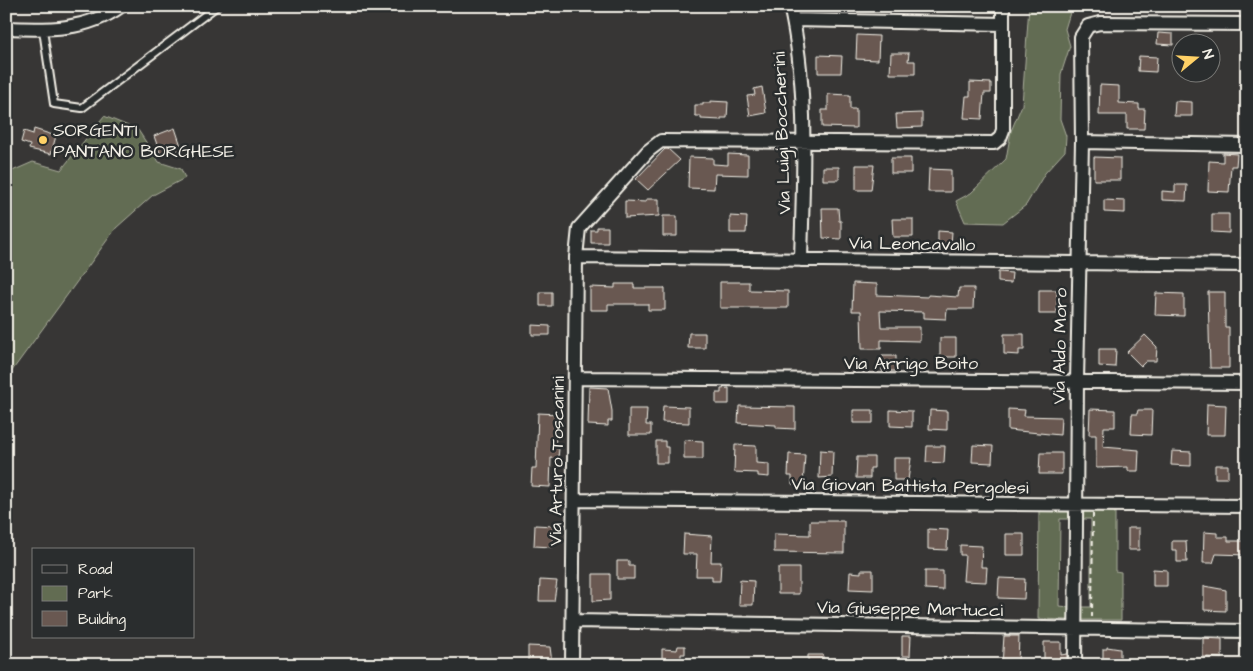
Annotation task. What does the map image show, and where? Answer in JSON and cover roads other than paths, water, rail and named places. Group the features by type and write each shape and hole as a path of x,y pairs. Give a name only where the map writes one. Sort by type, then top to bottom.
{"street":[{"path":"7,28 43,30 84,24 121,6"},
{"name":"Via Luigi Boccherini","path":"790,6 801,74 803,142 801,260"},
{"path":"793,20 1003,24 1004,6"},
{"name":"Via Aldo Moro","path":"1075,665 1077,381 1082,142 1080,46 1085,29 1100,23 1247,24"},
{"name":"Via Arturo Toscanini","path":"572,665 576,257 578,229 658,143 998,141 1003,130 1003,24"},
{"path":"1082,142 1247,145"},
{"name":"Via Leoncavallo","path":"576,257 1247,265"},
{"name":"Via Arrigo Boito","path":"575,378 1247,383"},
{"name":"Via Giovan Battista Pergolesi","path":"574,500 1247,506"},
{"name":"Via Giuseppe Martucci","path":"573,621 1247,630"}],"lane":[{"path":"43,30 54,104 82,108 217,6"}],"place":[{"name":"SORGENTI PANTANO BORGHESE","path":"43,140"}]}
